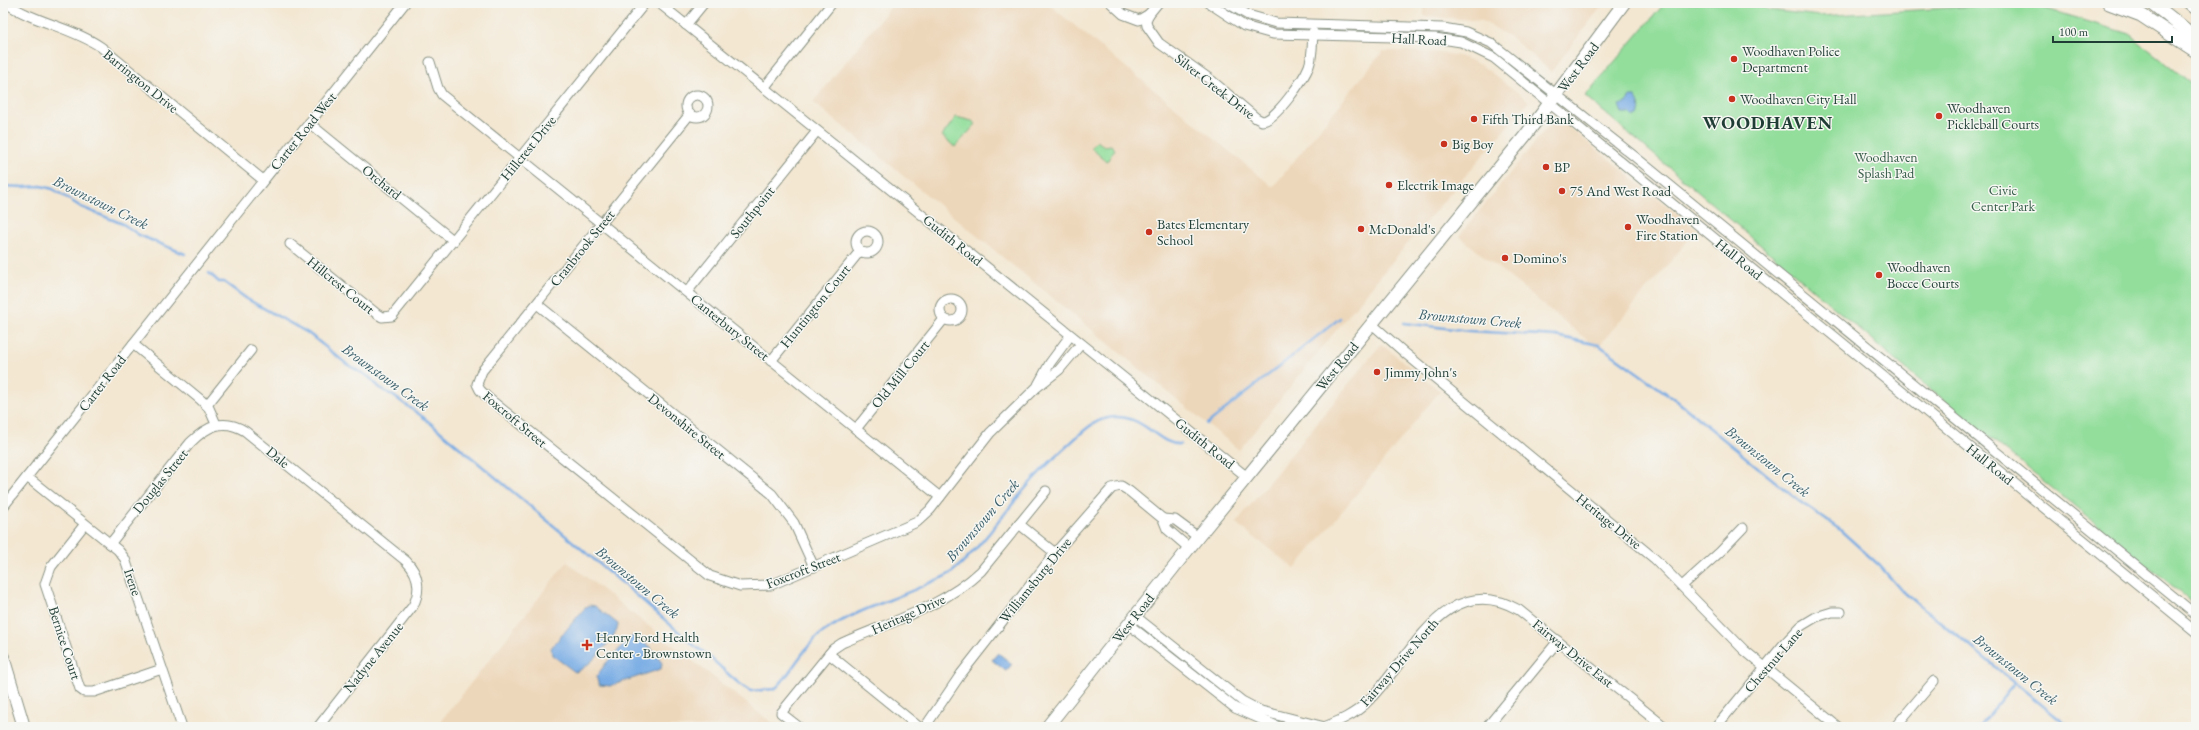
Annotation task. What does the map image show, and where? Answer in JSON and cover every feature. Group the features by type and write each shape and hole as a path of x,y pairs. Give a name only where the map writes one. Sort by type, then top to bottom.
{"highway":[{"path":"2109,3 2141,15 2196,51"},
{"path":"2152,3 2196,38"},
{"path":"2190,3 2196,8"}],"main road":[{"name":"West Road","path":"1047,727 1189,548 1550,105 1624,3"},
{"path":"3,657 24,727"}],"street":[{"name":"Barrington Drive","path":"6,3 28,15 89,39 101,47 263,180"},
{"name":"Carter Road West","path":"201,258 405,3"},
{"name":"Hillcrest Drive","path":"411,294 645,3"},
{"name":"Gudith Road","path":"659,3 1070,336 1247,477"},
{"path":"686,25 704,3"},
{"path":"764,88 832,3"},
{"path":"1111,3 1130,18 1139,20 1149,14 1158,3"},
{"name":"Hall Road","path":"1209,3 1232,20 1256,30 1273,34 1451,40 1485,53 1626,166 2196,632"},
{"name":"Hall Road","path":"1227,3 1260,20 1276,23 1458,29 1491,43 1558,94 2196,615"},
{"name":"Silver Creek Drive","path":"1149,14 1146,20 1147,26 1159,43 1211,80 1256,118 1262,121 1273,117 1305,75 1312,55 1313,25"},
{"path":"1424,27 1424,38"},
{"path":"1485,53 1491,43"},
{"name":"Canterbury Street","path":"430,62 438,88 442,95 940,498"},
{"name":"Cranbrook Street","path":"477,384 482,371 690,114"},
{"name":"Orchard","path":"309,123 454,240"},
{"path":"1594,141 1602,130"},
{"name":"Southpoint","path":"687,292 817,131"},
{"path":"1626,166 1634,156"},
{"path":"1715,240 1724,230"},
{"name":"Hillcrest Court","path":"290,244 382,317 388,317 395,313 411,294"},
{"name":"Huntington Court","path":"771,361 860,251"},
{"name":"Carter Road","path":"3,507 201,258"},
{"name":"Devonshire Street","path":"537,304 772,494 794,523 814,567"},
{"name":"Old Mill Court","path":"856,429 944,319"},
{"name":"Heritage Drive","path":"1372,324 1406,354 1655,559 1732,639 1838,727"},
{"name":"Foxcroft Street","path":"1036,388 1050,363 1070,336"},
{"path":"133,344 207,405 216,424"},
{"name":"Foxcroft Street","path":"477,384 480,390 487,397 710,576 740,586 761,587 779,582 909,526 926,515 990,433 1036,388 1059,370 1081,344"},
{"path":"1857,356 1866,345"},
{"path":"207,405 251,350"},
{"name":"Dale","path":"216,424 223,423 238,426 256,439 406,561 414,571 418,584"},
{"name":"Douglas Street","path":"110,544 190,443 205,429 216,424"},
{"path":"1985,460 1994,449"},
{"name":"Irene","path":"27,477 122,554 129,570 182,727"},
{"name":"Williamsburg Drive","path":"925,727 961,674 1055,553 1109,490 1115,486 1126,488 1163,519 1167,529 1189,548"},
{"name":"Heritage Drive","path":"799,727 781,712 828,654 842,642 925,608 956,592 982,571 1046,491"},
{"name":"Williamsburg Drive","path":"1163,519 1175,520 1198,537"},
{"name":"Bernice Court","path":"85,524 51,567 45,584 80,689 84,692 94,692 162,669"},
{"path":"1019,524 1055,553"},
{"path":"1682,586 1720,552 1743,528"},
{"name":"Nadyne Avenue","path":"318,727 410,610 417,599 418,584"},
{"name":"Fairway Drive East","path":"1474,599 1491,599 1510,604 1664,727"},
{"name":"Fairway Drive North","path":"1324,727 1346,717 1366,704 1437,618 1453,606 1474,599"},
{"name":"Chestnut Lane","path":"1716,727 1801,626 1816,617 1832,612 1841,612"},
{"path":"1131,620 1242,701 1261,711 1324,727"},
{"path":"1131,620 1206,686 1235,708 1279,727"},
{"path":"1487,727 1558,641"},
{"path":"828,654 919,727"},
{"path":"1206,686 1212,678"},
{"path":"1895,727 1934,681"}],"shaded area":[{"name":"Bates Elementary School","path":"894,3 1047,3 1273,187 1383,51 1441,52 1465,58 1482,66 1529,101 1381,275 1239,450 813,102"},
{"path":"1424,3 1604,3 1551,72 1513,39 1483,21 1424,16"},
{"path":"1559,119 1697,230 1597,348 1459,236 1544,131"},
{"path":"1381,344 1440,391 1295,569 1236,523"},
{"name":"Henry Ford Health Center - Brownstown","path":"567,562 777,727 436,727"}],"green space":[{"name":"Civic Center Park","path":"1665,3 1754,3 1769,10 1820,16 2027,3 2129,34 2196,87 2196,605 1918,379 1585,96"},
{"path":"956,117 972,121 976,124 955,147 942,136"},
{"path":"1097,141 1104,146 1111,145 1115,149 1108,160 1106,161 1091,148"}],"water":[{"path":"1629,97 1635,97 1640,106 1638,116 1634,117 1629,113 1622,113 1619,105 1627,103"},
{"path":"590,605 595,606 618,624 617,630 610,641 592,661 575,672 552,655 551,648 584,609"},
{"path":"633,635 650,647 662,663 661,669 610,686 599,685 596,677 606,663"},
{"path":"998,653 1012,664 1006,671 992,660"}],"waterway":[{"name":"Brownstown Creek","path":"3,186 41,186 53,189 81,207 123,224 139,235 185,254"},
{"name":"Brownstown Creek","path":"209,273 219,282 224,282 247,299 308,333 348,365 369,377 381,389 423,417 626,586 738,683 751,691 774,689 778,686 812,642 837,623 951,573 983,541 1021,493 1040,472 1080,434 1099,421 1118,417 1129,419 1148,428 1164,440 1181,444"},
{"name":"Brownstown Creek","path":"1207,424 1340,318"},
{"name":"Brownstown Creek","path":"1404,323 1470,331 1556,336 1599,345 1677,401 1799,501 1839,529 1880,566 1900,589 2069,727"},
{"path":"1979,727 2015,683"}],"place":[{"name":"Woodhaven Police Department","path":"1734,59"},
{"name":"Woodhaven City Hall","path":"1732,99"},
{"name":"Woodhaven Pickleball Courts","path":"1939,116"},
{"name":"Fifth Third Bank","path":"1474,119"},
{"name":"Big Boy","path":"1444,144"},
{"name":"BP","path":"1546,167"},
{"name":"Electrik Image","path":"1389,185"},
{"name":"75 And West Road","path":"1562,191"},
{"name":"Woodhaven Fire Station","path":"1628,227"},
{"name":"McDonald's","path":"1361,229"},
{"name":"Bates Elementary School","path":"1149,232"},
{"name":"Domino's","path":"1505,258"},
{"name":"Woodhaven Bocce Courts","path":"1879,275"},
{"name":"Jimmy John's","path":"1377,372"},
{"name":"Henry Ford Health Center - Brownstown","path":"587,645"}],"district":[{"name":"WOODHAVEN","path":"1768,122"}],"park label":[{"name":"Woodhaven Splash Pad","path":"1886,166"}]}
